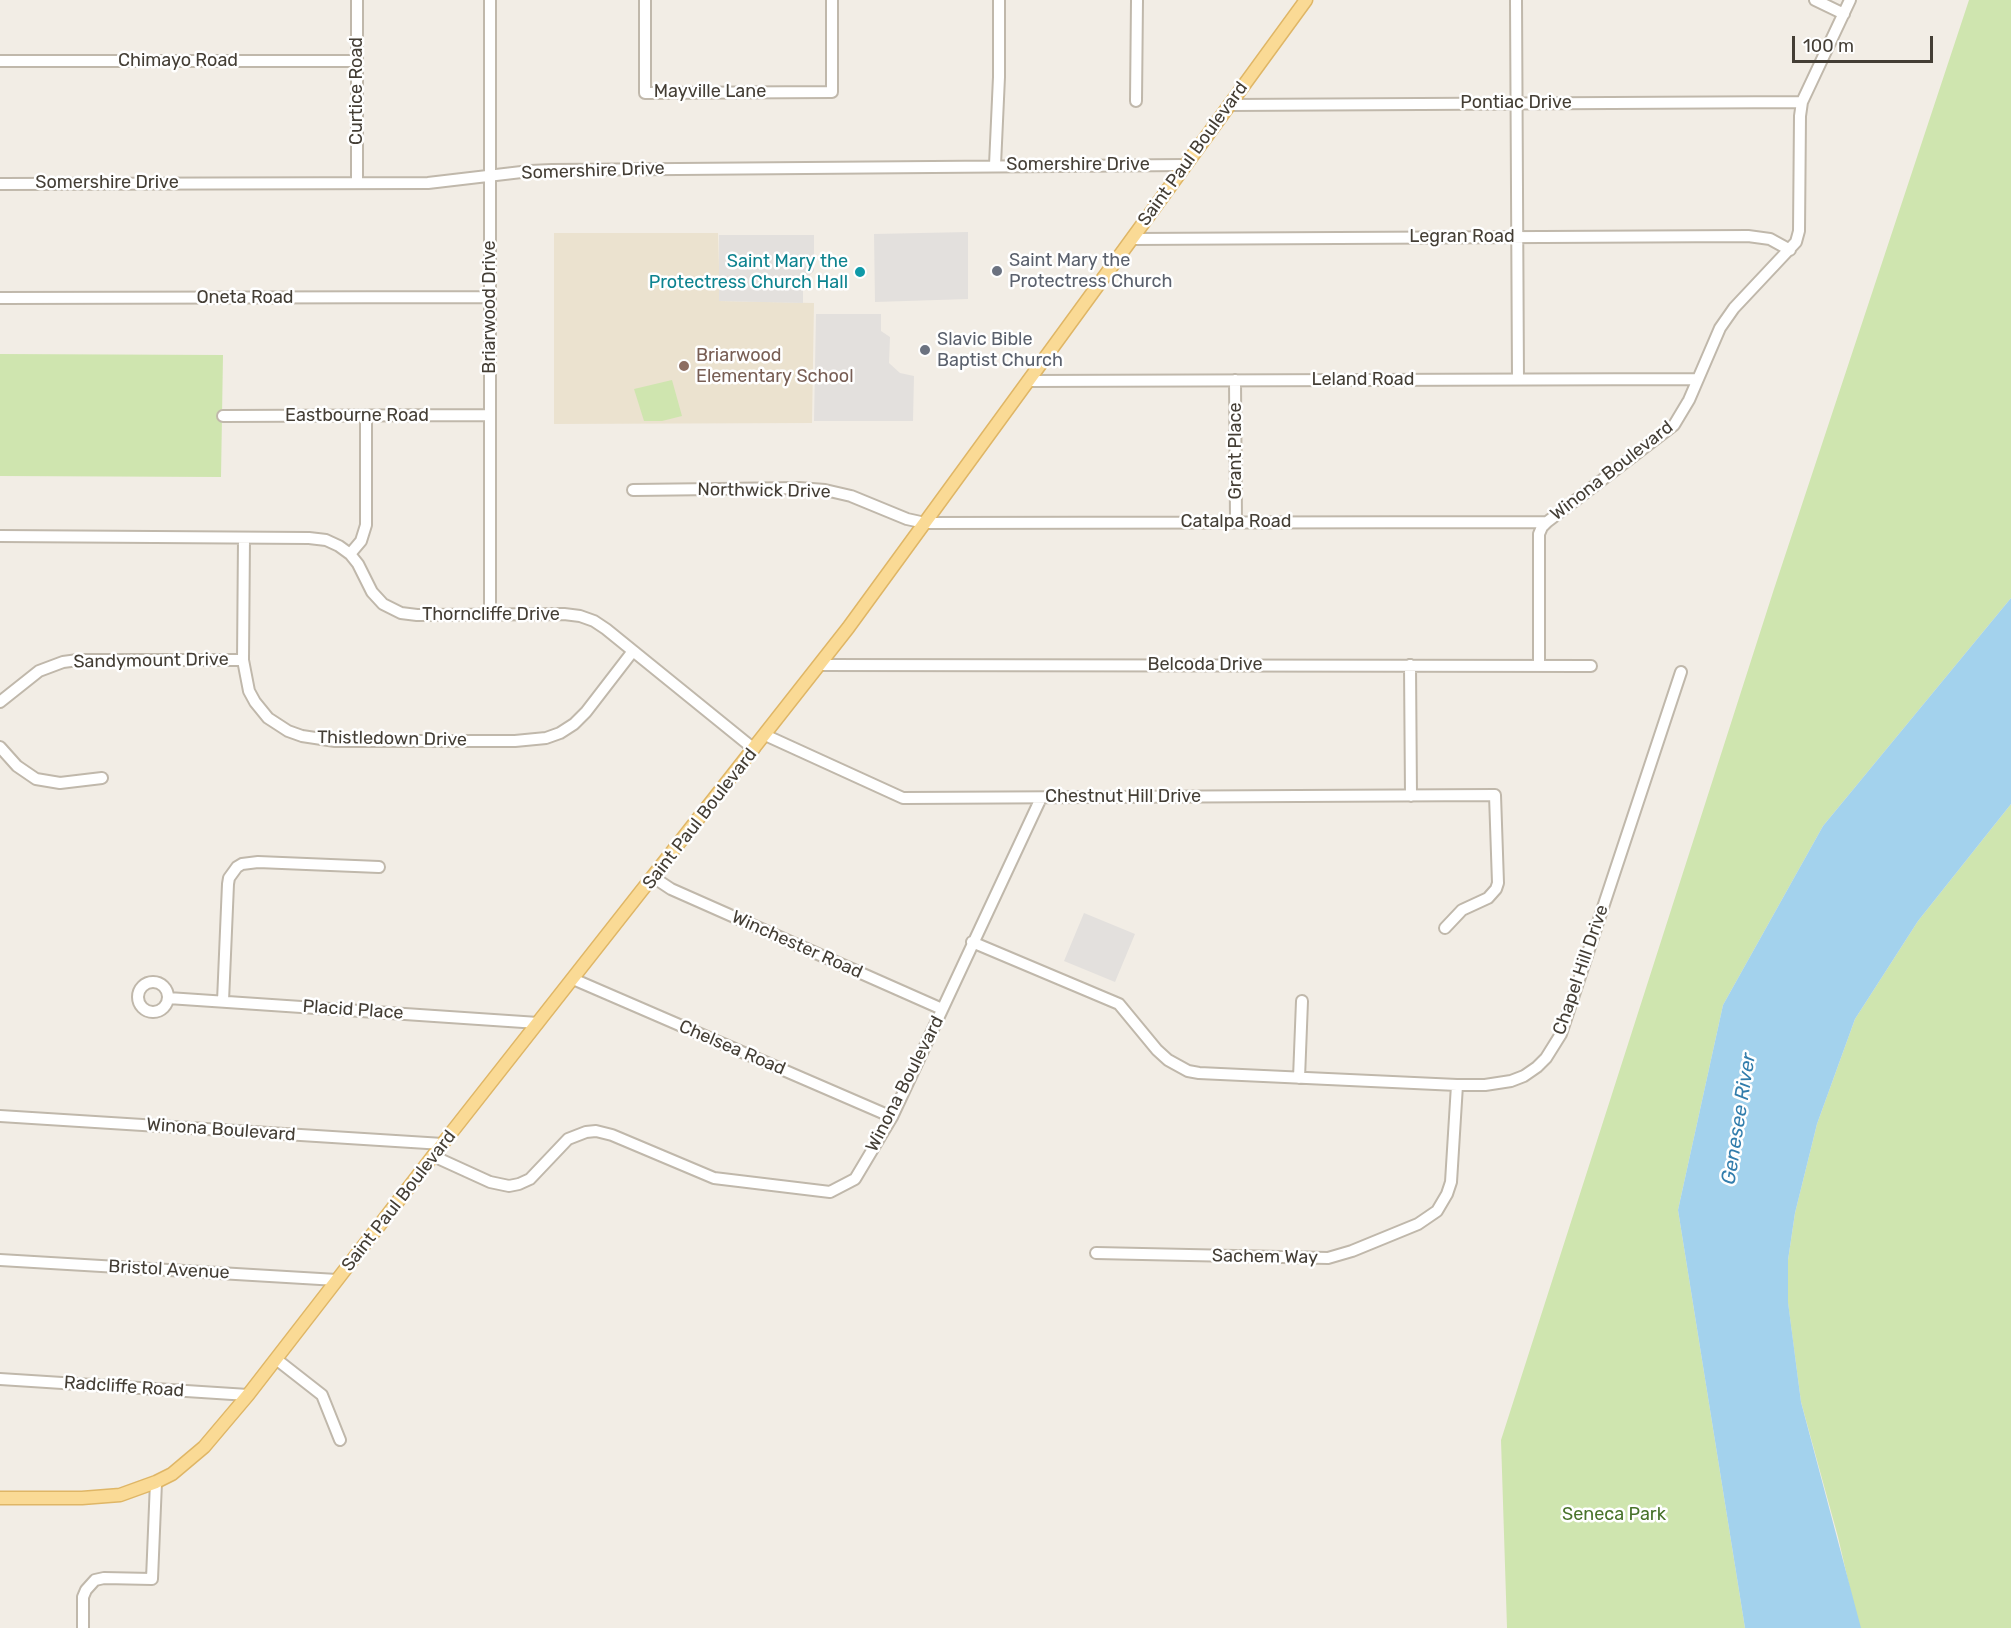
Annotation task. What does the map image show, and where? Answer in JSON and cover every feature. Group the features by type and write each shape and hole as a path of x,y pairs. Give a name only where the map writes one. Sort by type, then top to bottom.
{"main road":[{"name":"Saint Paul Boulevard","path":"0,1498 120,1495 156,1482 189,1461 204,1447 248,1395 765,735 925,523 1306,0"}],"street":[{"name":"Curtice Road","path":"357,0 357,183"},
{"name":"Briarwood Drive","path":"490,0 490,614"},
{"name":"Mayville Lane","path":"645,0 645,93 832,92 832,0"},
{"path":"995,165 1000,67 999,0"},
{"path":"1136,101 1137,0"},
{"path":"1516,0 1518,379"},
{"path":"1815,0 1844,14"},
{"name":"Winona Boulevard","path":"1539,666 1539,534 1547,522 1664,434 1682,413 1720,328 1734,308 1796,242 1800,231 1802,102 1850,0"},
{"name":"Chimayo Road","path":"0,61 357,61"},
{"name":"Pontiac Drive","path":"1229,105 1802,102"},
{"name":"Somershire Drive","path":"0,184 428,183 552,170 1186,165"},
{"name":"Legran Road","path":"1132,239 1748,236 1770,239 1790,250"},
{"name":"Oneta Road","path":"0,298 490,297"},
{"name":"Leland Road","path":"1028,381 1698,379"},
{"name":"Grant Place","path":"1235,380 1236,522"},
{"name":"Eastbourne Road","path":"223,416 490,415"},
{"path":"350,554 361,542 366,525 366,416"},
{"name":"Northwick Drive","path":"633,490 799,488 825,490 851,496 908,519 925,523"},
{"name":"Catalpa Road","path":"925,523 1547,522"},
{"name":"Thorncliffe Drive","path":"0,536 326,540 350,554 358,564 372,592 383,604 401,613 580,616 606,629 754,749"},
{"name":"Thistledown Drive","path":"244,538 243,660 249,691 255,702 277,725 302,736 335,741 515,741 546,738 574,724 633,651"},
{"name":"Sandymount Drive","path":"0,702 39,671 63,662 78,660 243,660"},
{"name":"Belcoda Drive","path":"819,664 1591,666"},
{"path":"1410,665 1411,796"},
{"name":"Chapel Hill Drive","path":"972,942 1119,1004 1157,1050 1179,1067 1199,1073 1485,1085 1511,1081 1537,1067 1554,1047 1566,1019 1681,672"},
{"name":"Chestnut Hill Drive","path":"765,735 903,798 1495,795 1498,883 1496,889 1488,898 1462,910 1445,928"},
{"path":"0,747 17,766 36,779 60,783 102,778"},
{"name":"Winona Boulevard","path":"433,1156 490,1182 519,1184 530,1179 568,1139 596,1131 714,1178 830,1192 855,1179 892,1117 1041,798"},
{"path":"223,1001 228,884 229,878 237,867 258,862 379,867"},
{"name":"Winchester Road","path":"653,878 671,889 942,1009"},
{"name":"Chelsea Road","path":"573,979 892,1117"},
{"name":"Placid Place","path":"168,998 538,1023"},
{"path":"1299,1078 1302,1001"},
{"name":"Sachem Way","path":"1096,1253 1328,1258 1353,1251 1418,1224 1437,1211 1449,1188 1456,1084"},
{"name":"Winona Boulevard","path":"0,1116 443,1144"},
{"name":"Bristol Avenue","path":"0,1260 337,1281"},
{"path":"276,1359 322,1395 340,1440"},
{"name":"Radcliffe Road","path":"0,1379 248,1395"},
{"path":"83,1628 83,1597 95,1580 104,1578 152,1579 156,1482"}],"shaded area":[{"path":"968,232 968,299 875,302 874,234"},
{"name":"Briarwood Elementary School","path":"554,233 718,233 720,301 814,303 812,423 554,424"},
{"path":"719,235 814,235 814,271 803,282 803,303 719,301"},
{"path":"816,314 881,314 881,331 890,337 889,363 900,373 914,376 913,421 814,421"},
{"path":"1084,913 1135,934 1115,982 1064,961"}],"green space":[{"name":"Seneca Park","path":"1969,0 2011,0 2011,598 1823,826 1723,1005 1678,1210 1745,1628 1507,1628 1501,1440 1774,589"},
{"path":"0,354 223,355 221,477 0,476"},
{"path":"672,380 682,416 662,421 644,421 634,389"},
{"path":"2011,804 2011,1628 1859,1628 1838,1537 1801,1402 1788,1303 1788,1260 1795,1213 1817,1124 1855,1019 1918,921"}],"water":[{"name":"Genesee River","path":"2011,598 2011,804 1918,921 1855,1019 1817,1124 1795,1213 1788,1260 1788,1302 1801,1402 1861,1628 1745,1628 1678,1210 1723,1005 1823,826"}],"place":[{"name":"Saint Mary the Protectress Church","path":"997,271"},
{"name":"Saint Mary the Protectress Church Hall","path":"860,272"},
{"name":"Slavic Bible Baptist Church","path":"925,350"},
{"name":"Briarwood Elementary School","path":"684,366"}]}
